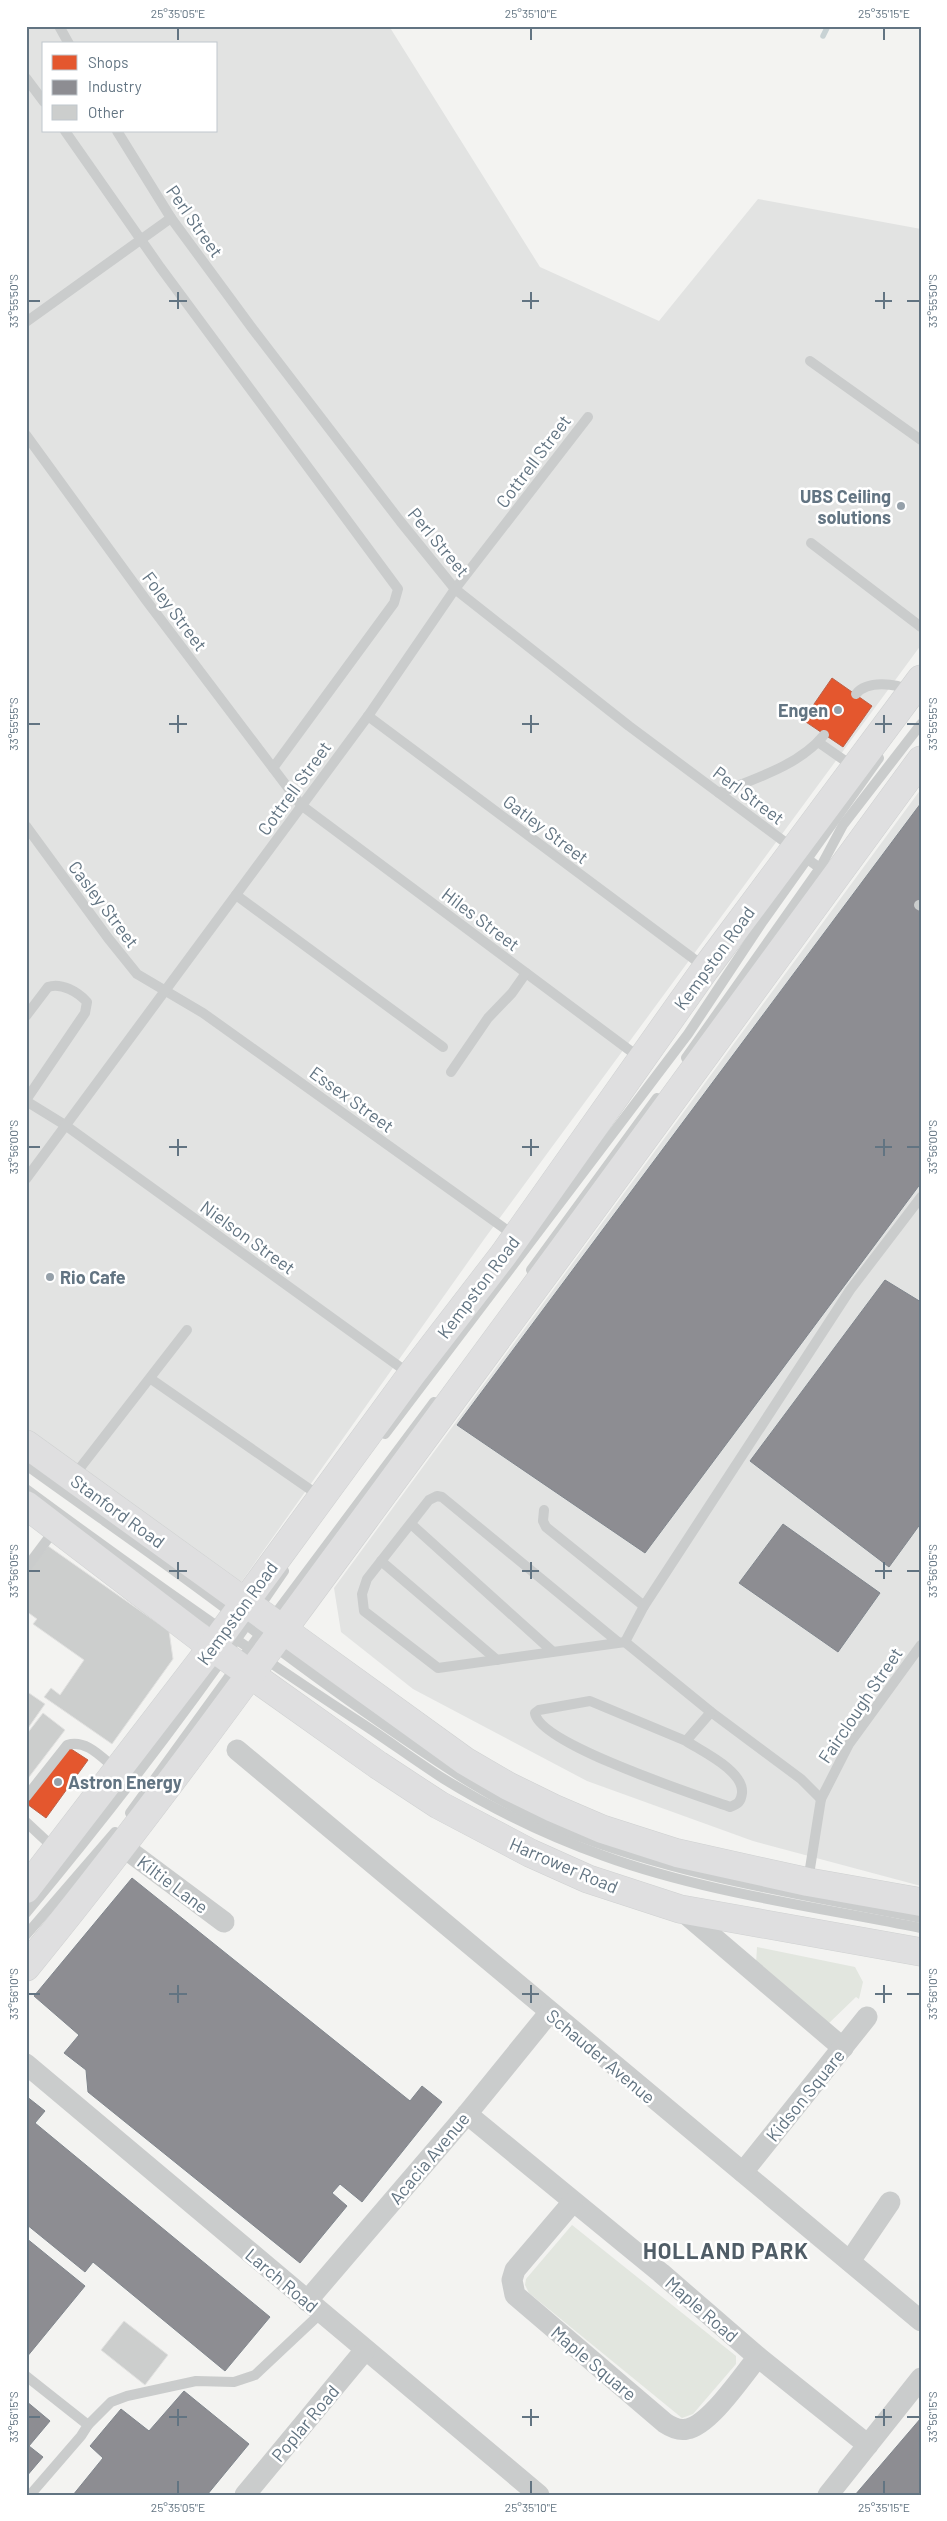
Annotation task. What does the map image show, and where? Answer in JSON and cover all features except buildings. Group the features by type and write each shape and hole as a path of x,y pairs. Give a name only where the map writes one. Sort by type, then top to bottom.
{"main road":[{"name":"Kempston Road","path":"26,1967 122,1846 220,1714 247,1638 321,1498 516,1237 706,968 800,854 855,767 916,685"},
{"name":"Kempston Road","path":"27,1886 58,1851 118,1770 247,1638 547,1272 827,873 921,760"},
{"name":"Stanford Road","path":"26,1444 72,1477 247,1638"},
{"path":"26,1505 56,1528 247,1638"},
{"name":"Harrower Road","path":"247,1638 378,1765 439,1805 530,1854 588,1879 680,1909 805,1908 921,1902"},
{"name":"Harrower Road","path":"247,1638 544,1804 602,1829 678,1854 805,1908 921,1952"},
{"path":"220,1714 244,1700 265,1704 348,1760 378,1765"}],"street":[{"name":"Schauder Avenue","path":"237,1750 549,2013 921,2321"},
{"name":"Kiltie Lane","path":"122,1846 224,1922"},
{"path":"680,1909 843,2048"},
{"name":"Acacia Avenue","path":"314,2307 549,2013"},
{"name":"Kidson Square","path":"743,2172 867,2018"},
{"name":"Larch Road","path":"26,2064 539,2495"},
{"name":"Maple Road","path":"467,2114 572,2203 661,2274 758,2357 868,2445"},
{"path":"850,2261 890,2202"},
{"name":"Maple Square","path":"572,2203 515,2270 512,2280 515,2295 665,2423 674,2428 686,2430 706,2420 758,2357"},
{"name":"Poplar Road","path":"245,2495 365,2350"},
{"path":"828,2495 921,2378"}],"lane":[{"path":"59,26 68,42"},
{"path":"26,78 42,99"},
{"path":"66,132 140,238 398,589 394,604 273,768"},
{"name":"Perl Street","path":"119,132 171,218 300,392 455,589 719,793 827,873"},
{"path":"26,322 140,238 171,218"},
{"path":"810,361 921,440"},
{"name":"Cottrell Street","path":"26,1179 166,992 301,805 368,716 455,589 588,417"},
{"name":"Foley Street","path":"26,435 301,805"},
{"path":"811,543 921,627"},
{"path":"856,694 860,688 866,687 888,684 905,688 916,685"},
{"name":"Gatley Street","path":"368,716 706,968"},
{"path":"679,1068 827,873 843,825 921,724"},
{"path":"719,793 804,753 821,738 855,767"},
{"path":"380,1440 688,1034 800,854 886,748"},
{"name":"Hiles Street","path":"301,805 641,1058"},
{"name":"Casley Street","path":"26,826 131,967 137,974 166,992"},
{"path":"236,894 443,1047"},
{"path":"451,1072 488,1018 512,993 526,973"},
{"path":"26,1016 48,987 54,985 59,985 81,996 86,1002 85,1013 26,1100"},
{"name":"Essex Street","path":"166,992 203,1013 516,1237"},
{"path":"525,1277 662,1091"},
{"name":"Nielson Street","path":"26,1100 65,1125 412,1375"},
{"path":"621,1642 850,1290 921,1197"},
{"path":"72,1477 151,1379 187,1330"},
{"path":"151,1379 321,1498"},
{"path":"26,1913 98,1826 440,1394"},
{"path":"26,1465 247,1638"},
{"path":"26,1489 162,1589 247,1638"},
{"path":"621,1642 438,1668 364,1611 362,1594 367,1579 429,1500 437,1496 442,1498 621,1642 801,1779 821,1799"},
{"path":"544,1510 543,1521 546,1527 644,1606"},
{"path":"411,1524 552,1651"},
{"path":"26,1568 56,1528"},
{"path":"381,1562 497,1660"},
{"path":"26,1936 119,1828 247,1638 289,1563"},
{"name":"Fairclough Street","path":"805,1908 821,1799 849,1744 921,1644"},
{"path":"590,1701 686,1741 733,1772 740,1779 743,1788 742,1798 737,1805 730,1806 629,1771 598,1757 547,1728 537,1718 535,1713 538,1710 590,1701"},
{"path":"686,1741 711,1712"},
{"path":"26,1797 67,1745 77,1742 85,1745 118,1770"},
{"path":"26,1822 58,1851"},
{"path":"805,1908 921,1918"},
{"path":"805,1908 921,1928"},
{"path":"30,2495 81,2436 88,2425 111,2402 127,2396 196,2381 234,2382 255,2375 314,2307"},
{"path":"26,2376 88,2425"}],"shaded area":[{"path":"26,26 389,26 540,267 659,321 758,199 921,229 921,645 485,1238 237,1588 26,1432"},
{"path":"921,789 921,1886 753,1841 587,1781 413,1689 341,1632 334,1588"},
{"path":"757,1947 855,1967 863,1982 859,1999 856,1997 828,2024 756,1964"},
{"path":"572,2225 736,2356 736,2364 693,2414 682,2418 529,2293 525,2285 526,2279"}],"waterway":[{"path":"823,36 828,26"}],"place":[{"name":"UBS Ceiling solutions","path":"901,506"},
{"name":"Engen","path":"838,710"},
{"name":"Rio Cafe","path":"50,1277"},
{"name":"Astron Energy","path":"58,1782"}],"district":[{"name":"HOLLAND PARK","path":"726,2250"}]}
